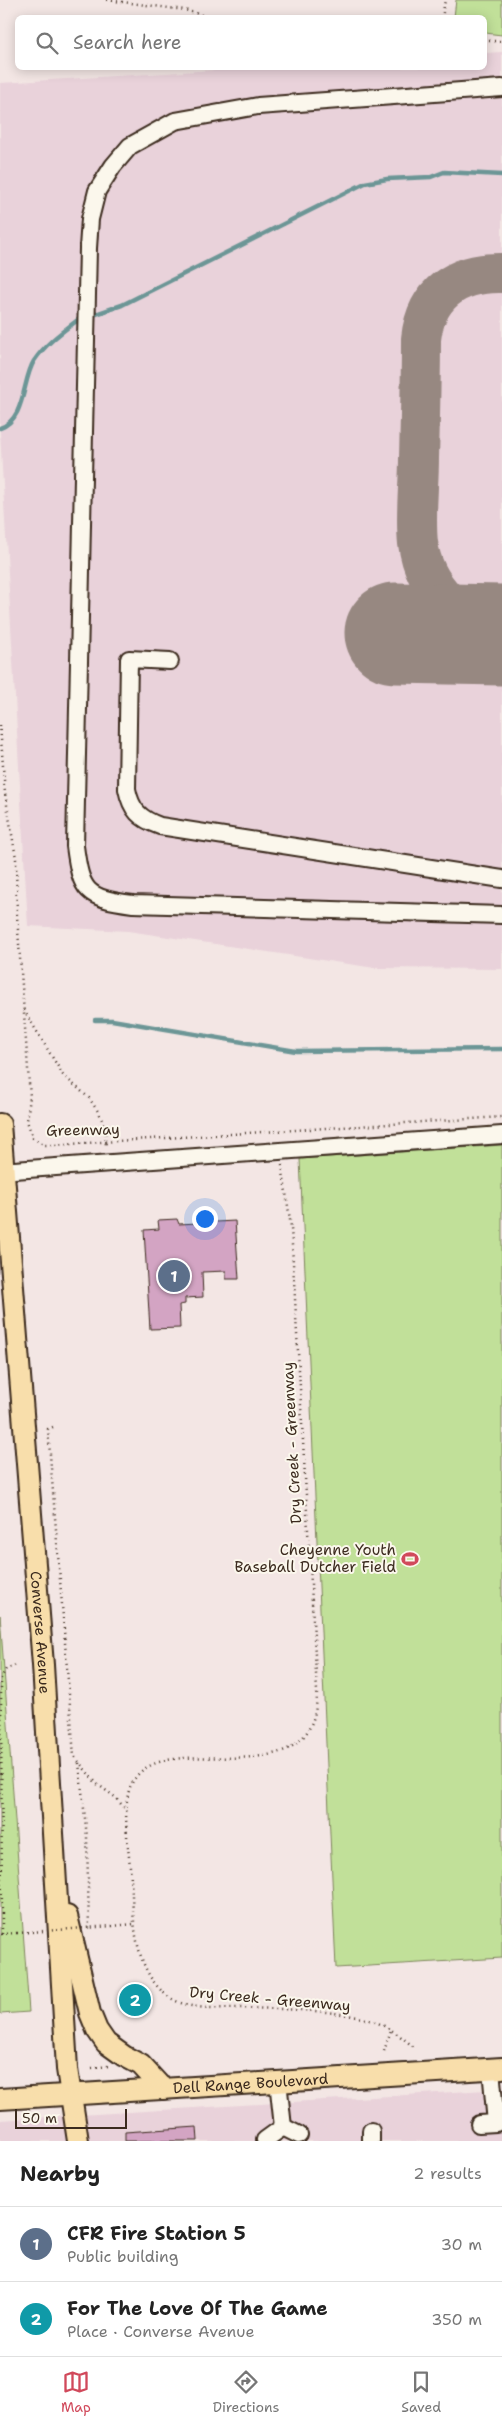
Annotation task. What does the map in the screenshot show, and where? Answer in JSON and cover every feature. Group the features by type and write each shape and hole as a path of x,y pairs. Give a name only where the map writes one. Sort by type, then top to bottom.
{"main road":[{"name":"Converse Avenue","path":"0,1124 4,1222 42,1665 67,2069 78,2141"},
{"path":"56,1869 90,2013 97,2030 106,2043 141,2065 163,2089"},
{"name":"Dell Range Boulevard","path":"0,2099 497,2068"}],"lane":[{"path":"502,88 258,106 175,121 130,146 112,166 98,191 90,219 88,248 75,846 78,872 82,884 91,893 111,901 142,904 502,915"},
{"path":"170,661 130,659 127,789 132,807 146,821 160,826 502,879"},
{"path":"2,1171 502,1135"},
{"path":"480,2124 499,2123 497,2068"},
{"path":"278,2081 282,2127"},
{"path":"282,2127 299,2135"},
{"path":"265,2140 282,2127"}],"path":[{"path":"107,0 185,10 201,15"},
{"path":"442,15 445,0"},
{"path":"487,42 502,41"},
{"name":"Greenway","path":"0,725 5,793 16,852 17,916 30,1097 27,1121 30,1133 38,1142 45,1145 106,1142 502,1117"},
{"path":"24,1009 63,1075 89,1098 99,1113 105,1127 107,1162"},
{"name":"Dry Creek - Greenway","path":"281,1150 291,1228 317,1691 316,1711 303,1738 289,1749 268,1754 170,1760 148,1768 132,1782 127,1811 134,1924 140,1952 148,1972 161,1990 176,2001 195,2007 343,2015 366,2019 391,2030 415,2048"},
{"path":"54,1427 48,1429 74,1756 97,1784 115,1797 127,1811"},
{"path":"16,1665 6,1669 1,1678 1,1935 134,1924"},
{"path":"79,1762 87,1836 87,1893 90,1931"},
{"path":"384,2051 391,2030"}],"shaded area":[{"path":"502,52 502,969 375,968 128,931 28,926 0,432 0,83 215,70 487,70 487,53"},
{"path":"502,2089 502,2141 0,2141 0,2120"}],"green space":[{"path":"456,0 502,0 502,35 487,33 487,15 454,15"},
{"name":"Cheyenne Youth Baseball Dutcher Field","path":"502,1145 502,1958 336,1968 300,1159"},
{"path":"0,1615 29,2012 0,2014"}],"building":[{"path":"177,1219 179,1224 235,1221 239,1279 226,1279 226,1271 202,1272 203,1297 185,1298 185,1304 179,1305 180,1328 150,1329 144,1230 159,1229 158,1220"},
{"path":"197,2127 198,2141 125,2141 125,2132"}],"waterway":[{"path":"96,314 122,305 365,183 387,179 431,177 444,172 502,175"},
{"path":"0,428 15,416 34,361 49,343 79,319"},
{"path":"95,1020 112,1020 296,1051 502,1049"}],"taxiway":[{"path":"502,273 471,276 447,288 429,309 424,323 421,339 417,522 418,543 422,559 436,588 458,611 486,626 502,631"}],"runway":[{"path":"395,633 502,635"}],"place":[{"name":"CFR Fire Station 5","path":"174,1276"},
{"name":"Cheyenne Youth Baseball Dutcher Field","path":"410,1559"},
{"name":"For The Love Of The Game","path":"135,2000"}]}
